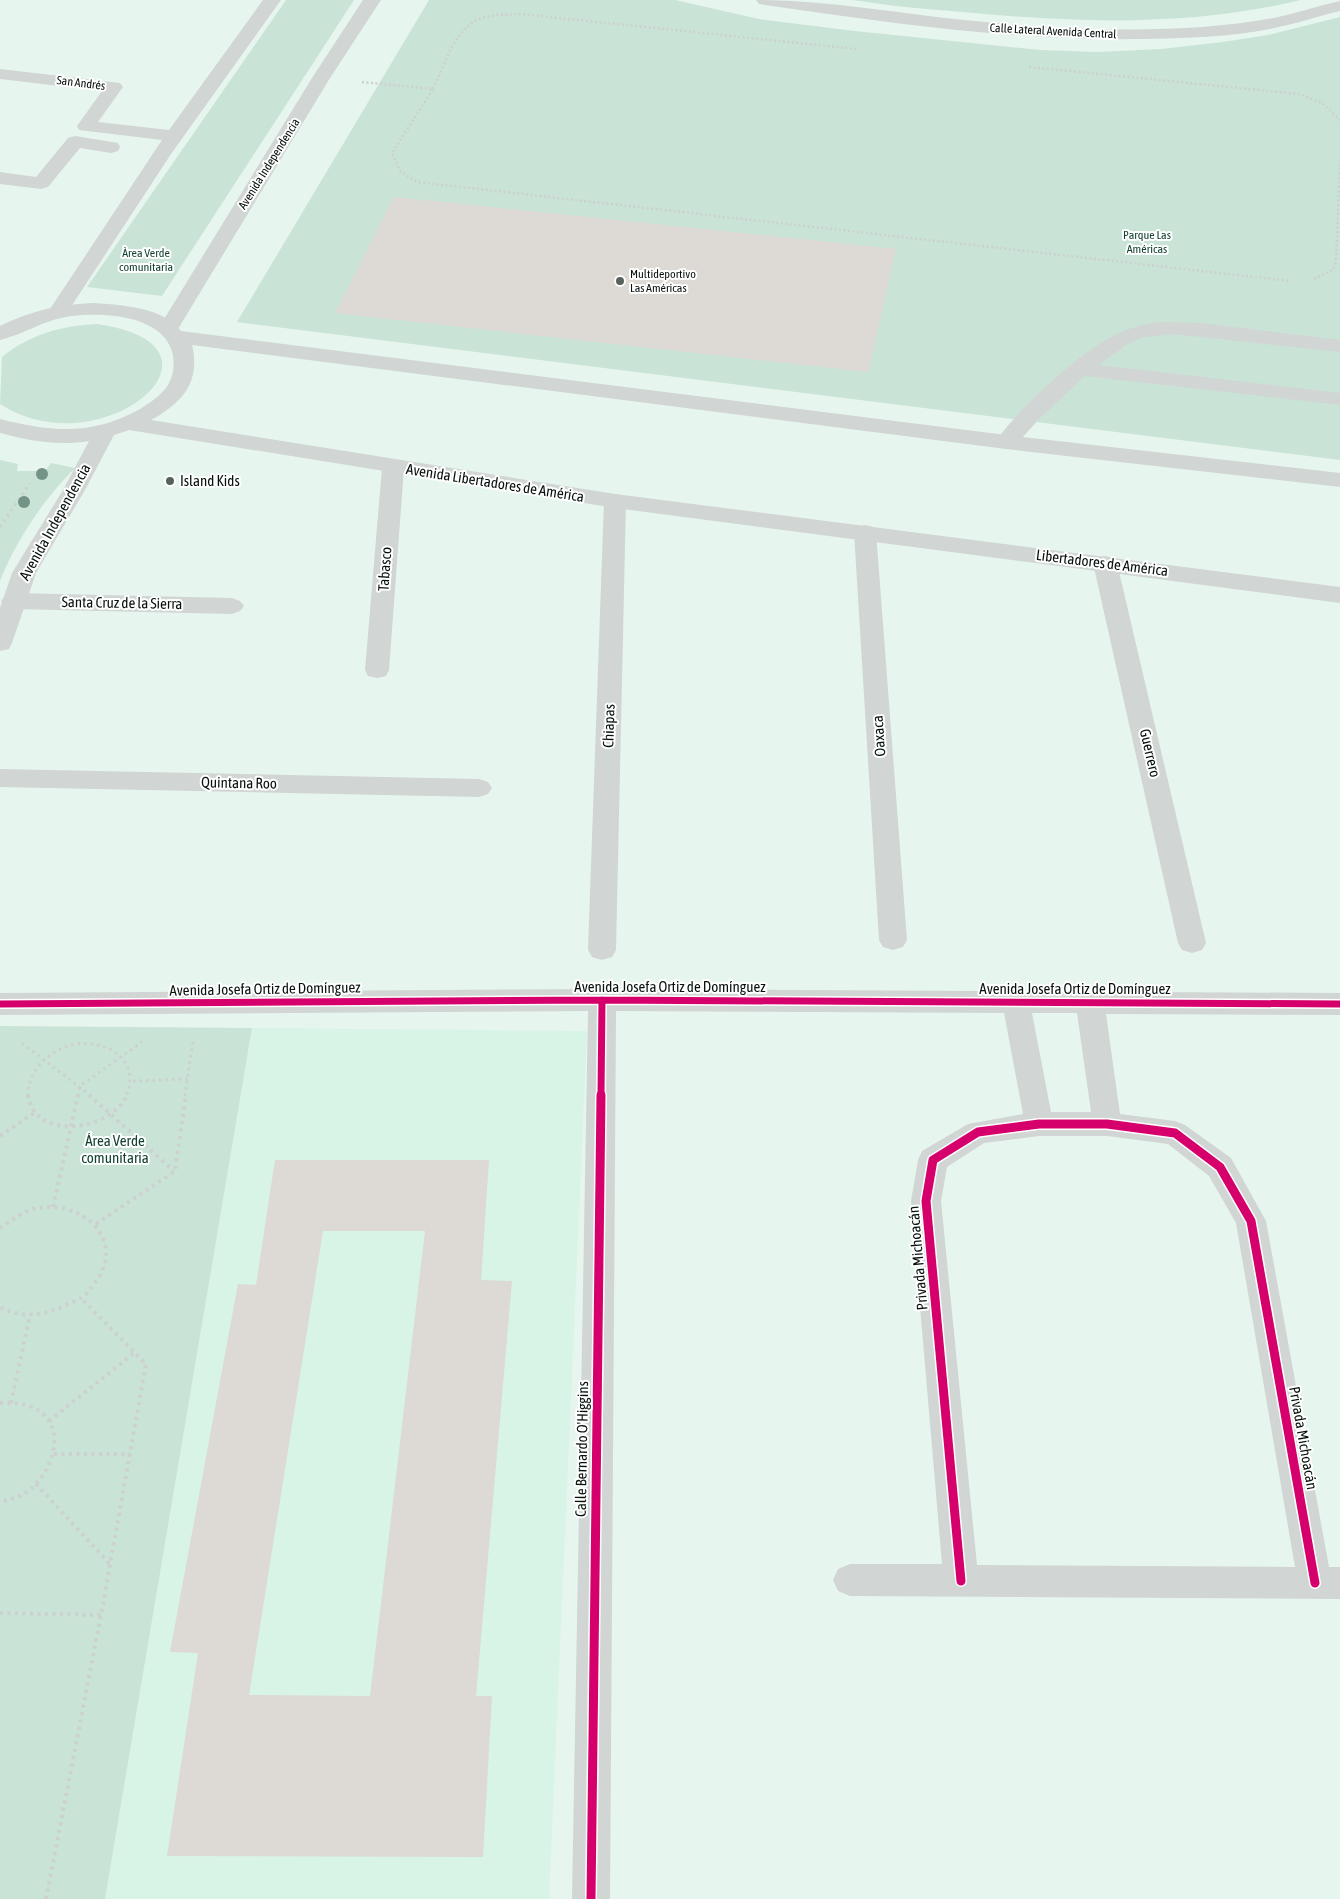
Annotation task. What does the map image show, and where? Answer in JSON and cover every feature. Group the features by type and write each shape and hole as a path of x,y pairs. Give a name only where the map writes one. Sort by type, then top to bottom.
{"street":[{"path":"0,178 41,183 75,142 144,151 175,136 272,0"},
{"name":"Avenida Independencia","path":"172,333 321,78 372,0"},
{"name":"Calle Lateral Avenida Central","path":"765,0 887,18 1035,33 1118,35 1193,32 1274,23 1340,6"},
{"name":"San Andrés","path":"0,74 114,87 86,126 175,136"},
{"path":"58,312 144,151"},
{"path":"0,334 35,318 58,312 90,309 120,311 147,318 172,333 1006,442 1340,480"},
{"path":"0,312 35,318"},
{"path":"1006,442 1023,421 1109,345 1132,334 1157,328 1189,328 1340,346"},
{"path":"0,426 25,434 65,437 105,431 127,424 169,398 180,382 186,366 184,351 172,333"},
{"path":"1082,369 1340,399"},
{"name":"Avenida Libertadores de América","path":"127,424 393,468 615,501 865,532"},
{"name":"Avenida Independencia","path":"0,643 24,573 74,490 105,431"},
{"name":"Tabasco","path":"377,670 393,468"},
{"name":"Chiapas","path":"602,950 615,501"},
{"name":"Libertadores de América","path":"865,532 1340,595"},
{"name":"Oaxaca","path":"865,532 893,940"},
{"name":"Guerrero","path":"1106,564 1192,943"},
{"name":"Santa Cruz de la Sierra","path":"13,601 232,606"},
{"name":"Quintana Roo","path":"0,778 479,788"},
{"name":"Avenida Josefa Ortiz de Domínguez","path":"0,1004 602,1000 1340,1004"},
{"name":"Calle Bernardo O'Higgins","path":"590,1899 602,1000"},
{"path":"1016,1002 1039,1124"},
{"path":"1090,1003 1107,1124"},
{"name":"Privada Michoacán","path":"850,1580 961,1581 1327,1583 1251,1221 1220,1167 1175,1133 1107,1124 1039,1124 978,1132 934,1160 926,1201 961,1581"}],"path":[{"path":"865,50 521,14 480,18 467,26 433,89 392,153 394,163 402,174 417,182 1290,281"},
{"path":"1023,66 1299,94 1318,99 1334,111 1340,120"},
{"path":"321,78 433,89"},
{"path":"1314,279 1333,270 1336,261 1340,160"},
{"path":"0,527 30,483"},
{"path":"53,1207 80,1086 199,1004"},
{"path":"96,1224 175,1171 199,1004"},
{"path":"15,1037 80,1086 175,1171"},
{"path":"93,1044 109,1048 123,1056 130,1067 133,1081 129,1095 120,1108 111,1114 92,1124 70,1127 58,1126 44,1121 34,1113 28,1101 27,1088 32,1074 44,1060 58,1051 75,1045 93,1044"},
{"path":"133,1081 188,1079"},
{"path":"0,1136 34,1113"},
{"path":"0,1307 21,1315 42,1314 62,1308 81,1298 95,1284 104,1268 107,1250 102,1232 96,1224 91,1218 74,1210 53,1207 32,1210 11,1219 1,1226"},
{"path":"46,1899 101,1615 146,1364 81,1298"},
{"path":"11,1403 30,1315"},
{"path":"49,1421 134,1353"},
{"path":"0,1404 21,1403 37,1410 49,1421 55,1436 54,1454 47,1471 36,1484 20,1495 0,1502"},
{"path":"54,1454 130,1454"},
{"path":"36,1484 110,1564"},
{"path":"0,1613 101,1615"}],"shaded area":[{"path":"252,1028 587,1031 549,1899 105,1899"}],"green space":[{"name":"Àrea Verde comunitaria","path":"286,0 354,0 162,296 87,287"},
{"name":"Parque Las Américas","path":"429,0 675,0 759,19 855,31 1041,50 1097,52 1161,49 1223,42 1268,35 1340,17 1340,460 237,322"},
{"path":"853,0 1301,0 1217,15 1174,19 1090,20 1005,16"},
{"path":"97,324 141,336 160,355 160,376 143,397 115,413 79,422 39,420 0,404 2,357 24,342 46,333 58,329"},
{"path":"0,460 18,464 17,471 45,471 51,463 75,468 52,493 32,521 14,550 0,581"},
{"name":"Área Verde comunitaria","path":"0,1026 252,1028 105,1899 0,1899"}],"building":[{"name":"Multideportivo Las Américas","path":"394,197 896,249 868,372 335,313"},
{"path":"275,1160 489,1160 481,1280 512,1281 476,1696 492,1696 483,1857 167,1856 198,1653 170,1652 238,1284 256,1285","holes":["323,1231 425,1231 370,1696 249,1695"]}],"cycle path":[{"path":"0,1004 602,1000 1340,1004"},
{"path":"591,1899 602,1000"},
{"path":"961,1581 926,1201 933,1160 978,1132 1039,1124 1107,1124 1175,1133 1220,1167 1251,1221 1315,1583"}],"place":[{"name":"Multideportivo Las Américas","path":"620,281"},
{"name":"Island Kids","path":"170,481"}]}
